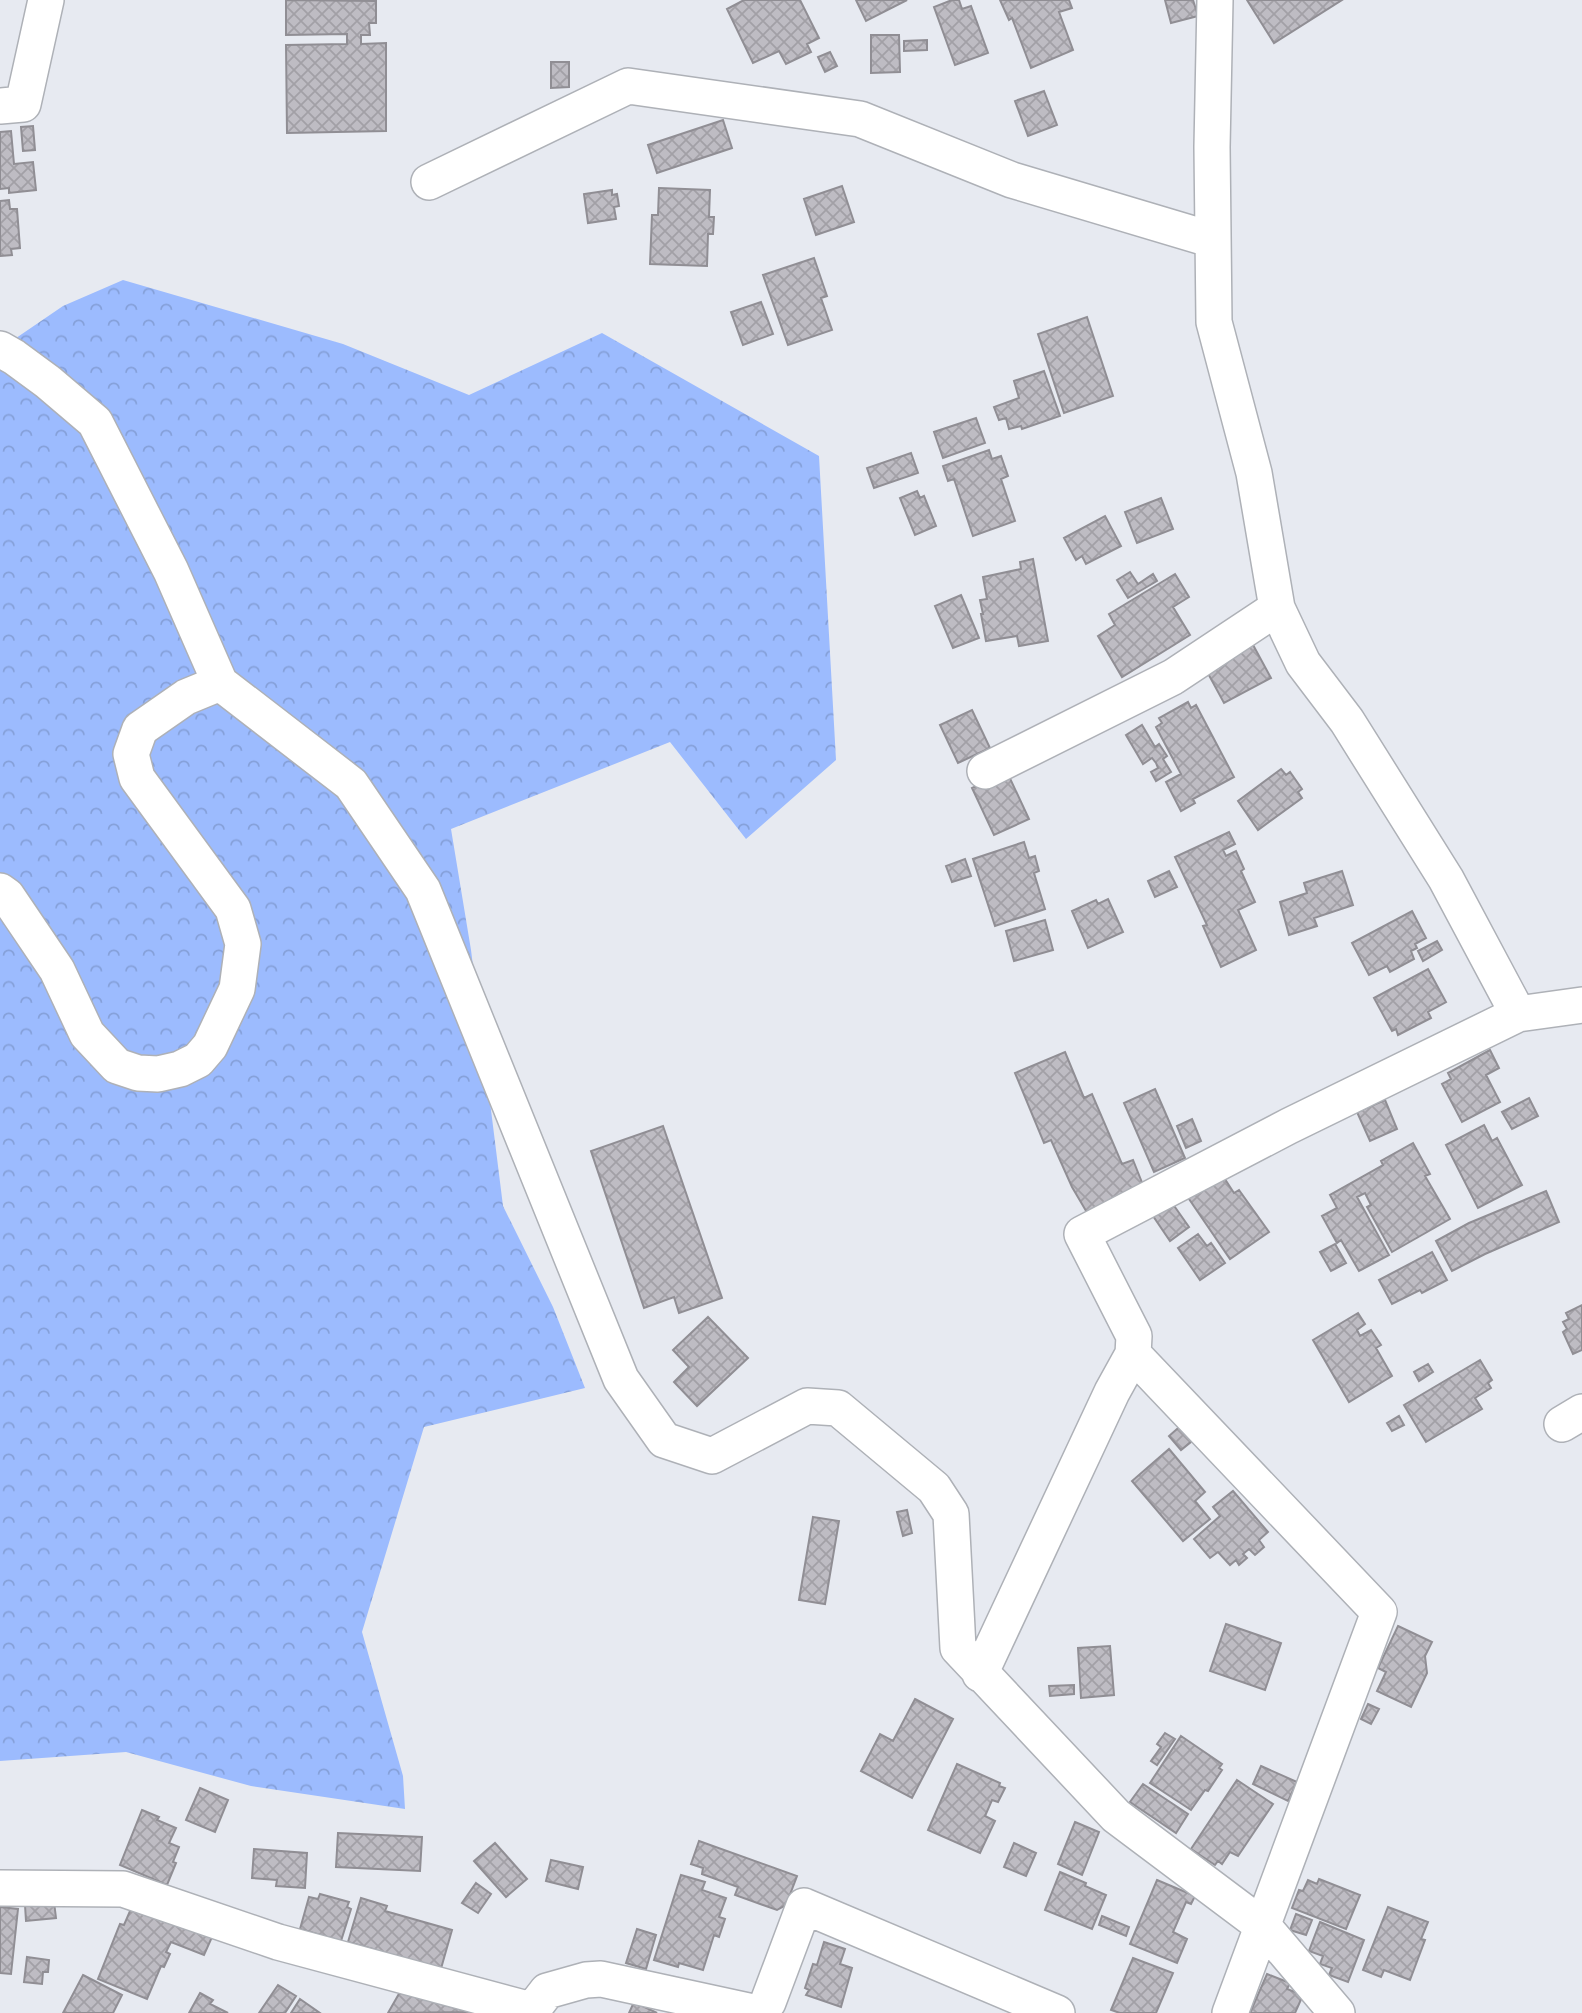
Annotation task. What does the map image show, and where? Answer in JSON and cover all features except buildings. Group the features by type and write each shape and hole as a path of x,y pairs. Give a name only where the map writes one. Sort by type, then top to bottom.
{"street":[{"path":"0,106 23,104 46,0"},
{"path":"1215,0 1212,147 1214,322 1254,473 1277,608 1303,663 1347,721 1446,879 1518,1014"},
{"path":"429,182 628,86 860,119 1012,180 1213,240"},
{"path":"0,349 15,356 94,422 172,571 220,683 351,784 423,890 621,1379 664,1440 712,1456 807,1406 838,1408 934,1488 951,1514 958,1648 1116,1816 1264,1927 1337,2013"},
{"path":"985,771 1173,677 1277,608"},
{"path":"0,891 7,896 57,970 87,1034 117,1066 138,1073 158,1074 180,1069 198,1060 210,1046 237,989 243,944 233,909 137,778 131,754 140,729 186,697 220,683"},
{"path":"980,1674 1112,1392 1133,1354 1134,1336 1083,1234 1289,1126 1518,1014 1582,1005"},
{"path":"1133,1354 1379,1612 1230,2013"},
{"path":"0,1888 123,1889 278,1942 530,2011 547,1991 586,1980 601,1979 759,2013 768,2002 804,1906 1058,2013"}],"green space":[{"path":"123,280 343,344 469,395 602,333 819,456 836,760 746,839 670,742 451,829 471,950 503,1206 553,1307 585,1388 424,1427 362,1632 403,1776 405,1809 251,1786 126,1752 0,1761 0,349 63,306"}]}
